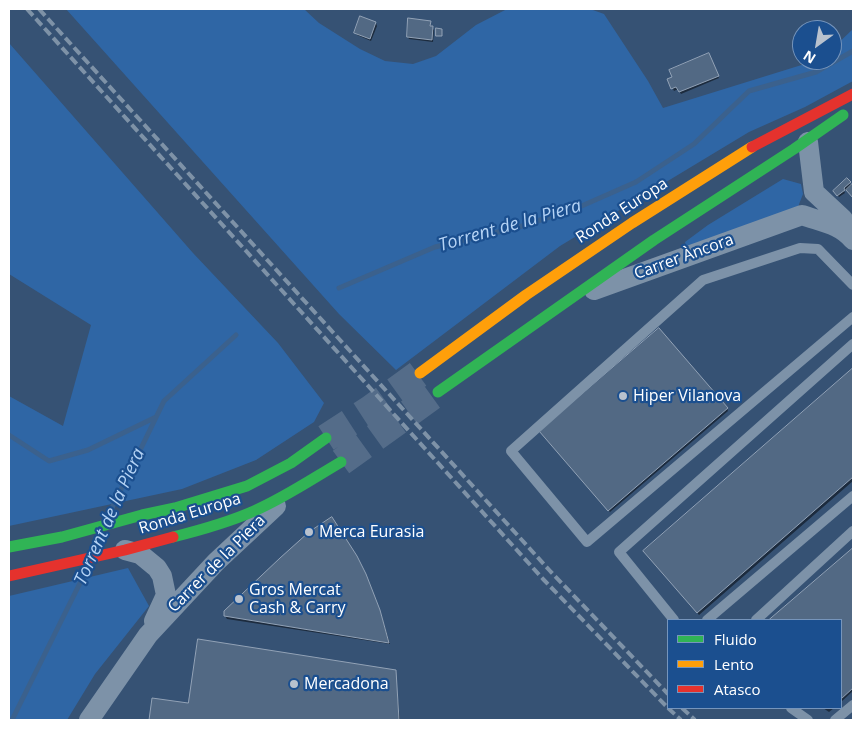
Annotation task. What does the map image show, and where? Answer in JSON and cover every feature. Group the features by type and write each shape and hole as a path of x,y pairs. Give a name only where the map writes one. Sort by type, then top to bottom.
{"street":[{"name":"Ronda Europa","path":"420,373 526,295 632,223 743,152 853,94"},
{"path":"438,392 566,300 729,190 808,142 826,125 853,110"},
{"path":"808,142 814,192 802,215 827,223 850,235"},
{"path":"814,192 843,219 850,235"},
{"name":"Carrer Àncora","path":"566,300 802,215"},
{"name":"Ronda Europa","path":"9,548 62,537 175,508 247,486 291,463 326,438"},
{"name":"Ronda Europa","path":"9,576 216,526 254,511 288,494 341,462"},
{"name":"Carrer de la Piera","path":"89,720 148,635 216,562 288,494"},
{"name":"Carrer de la Piera","path":"122,550 140,554 157,568 162,576 166,595 148,635"}],"lane":[{"path":"853,286 818,249 800,248 703,280 511,451 587,542 853,317"},
{"path":"673,619 619,552 853,344"},
{"path":"708,619 853,496"},
{"path":"757,619 853,531"},
{"path":"836,720 853,705"},
{"path":"792,709 808,720"}],"shaded area":[{"path":"66,9 304,9 319,23 360,49 385,61 413,64 436,56 476,25 507,9 590,9 604,14 648,81 663,108 792,68 792,70 842,70 842,39 853,29 853,81 805,107 749,132 560,246 396,370 339,314"},
{"path":"9,43 193,253 278,343 324,403 314,422 256,460 182,489 9,526 9,396 63,426 91,325 9,274"},
{"path":"783,179 801,184 803,194 796,212 687,250 685,242 708,225"},
{"path":"128,568 149,606 95,674 67,720 9,720 9,596"}],"building":[{"path":"360,16 376,22 370,39 354,33"},
{"path":"408,18 431,21 430,26 433,26 432,40 407,37"},
{"path":"436,28 442,29 442,36 436,36"},
{"path":"709,53 719,76 679,92 676,87 671,89 667,79 672,77 669,70"},
{"path":"847,178 851,182 837,196 833,191"},
{"path":"853,183 853,198 846,190"},
{"path":"659,328 728,408 608,511 539,431"},
{"path":"853,368 853,477 697,613 643,551"},
{"path":"332,517 366,574 380,610 389,643 224,616 224,611 280,558 309,532"},
{"path":"853,548 853,688 842,698 842,619 770,619"},
{"name":"Mercadona","path":"198,639 396,670 399,720 149,720 152,698 188,703"}],"waterway":[{"name":"Torrent de la Piera","path":"339,288 435,247 519,227 577,208 636,182 694,144 749,91 816,72 853,51"},
{"name":"Torrent de la Piera","path":"109,514 164,401 236,335"},
{"path":"9,435 49,461 88,450 156,417"},
{"name":"Torrent de la Piera","path":"12,720 87,569"}],"tunnel":[{"path":"326,438 420,373"},
{"path":"341,462 438,392"}],"railway":[{"path":"27,9 543,579 667,707"},
{"path":"39,9 551,572 667,693"},
{"path":"669,709 681,720"},
{"path":"683,709 695,720"}],"traffic: fast":[{"path":"438,392 654,240 843,115"},
{"path":"9,547 62,537 175,508 247,486 291,463 326,438"},
{"path":"173,537 214,526 254,511 341,462"}],"traffic: slow":[{"path":"420,373 526,295 632,223 752,147"}],"traffic: jam":[{"path":"752,147 853,94"},
{"path":"9,576 125,550 173,537"}],"place":[{"name":"Hiper Vilanova","path":"623,396"},
{"name":"Merca Eurasia","path":"309,532"},
{"name":"Gros Mercat Cash & Carry","path":"239,599"},
{"name":"Mercadona","path":"294,684"}]}
